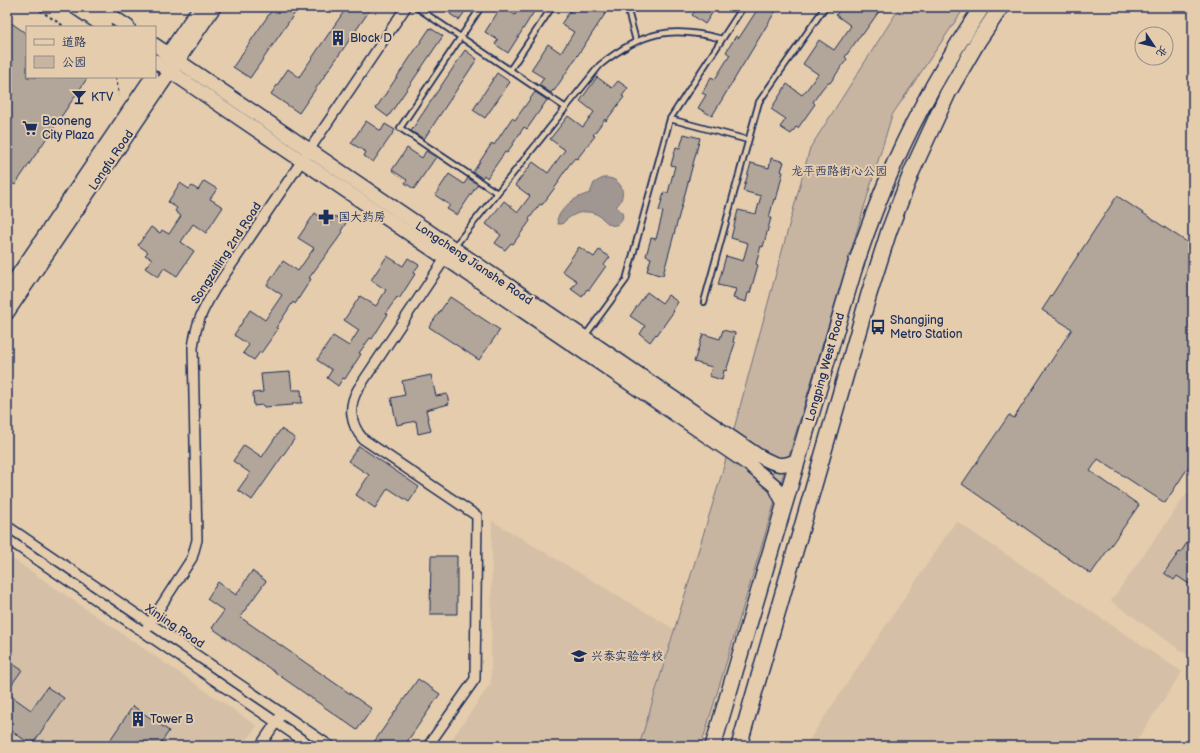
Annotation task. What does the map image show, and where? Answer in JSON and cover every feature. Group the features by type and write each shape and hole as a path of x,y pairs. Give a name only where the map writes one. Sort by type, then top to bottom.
{"main road":[{"name":"Longping West Road","path":"713,746 868,226 895,161 922,108 943,68 982,7"},
{"name":"Longping West Road","path":"739,746 869,294 890,231 912,171 948,93 978,41 1001,7"}],"street":[{"path":"75,7 104,26"},
{"path":"98,7 126,26"},
{"name":"Longfu Road","path":"156,77 200,7"},
{"name":"Longfu Road","path":"164,64 214,7"},
{"name":"Songzailing 2nd Road","path":"144,632 192,558 197,540 193,348 196,328 203,309 305,155 406,7"},
{"name":"Longcheng Jianshe Road","path":"156,47 164,64 305,155 581,342 759,456 770,462 781,465 790,464 798,458"},
{"name":"Longfu Road","path":"7,291 151,78"},
{"name":"Longfu Road","path":"7,313 155,78"},
{"path":"428,746 475,679 476,516 363,439 355,428 351,415 351,408 352,401 358,389 449,253"},
{"name":"Longcheng Jianshe Road","path":"581,342 763,474 775,486 784,504"},
{"name":"Xinjing Road","path":"7,526 330,746"},
{"name":"Xinjing Road","path":"7,539 311,746"},
{"path":"260,746 282,714"}],"lane":[{"path":"416,7 566,108"},
{"path":"481,7 400,128 497,193"},
{"path":"510,70 552,7"},
{"path":"627,7 636,41"},
{"path":"581,342 626,280 670,119 743,7"},
{"path":"704,302 759,102 825,7"},
{"path":"449,253 600,65 617,51 636,41 657,34 679,31 701,33 722,39"},
{"path":"670,119 748,140"}],"path":[{"path":"34,7 63,26"},
{"path":"148,7 154,11 168,7"},
{"path":"116,78 119,95"}],"shaded area":[{"path":"603,178 614,180 621,187 622,197 616,207 622,214 620,223 611,225 598,215 583,212 570,217 562,224 558,224 557,219 570,202 590,193 594,183"},
{"path":"1193,485 1193,659 1111,601"},
{"name":"兴泰实验学校","path":"492,521 674,629 639,746 447,746 491,683"},
{"path":"956,521 1182,672 1133,746 805,746"},
{"path":"7,555 257,726 243,746 7,746"}],"green space":[{"name":"龙平西路街心公园","path":"900,7 965,7 892,115 701,746 639,746 722,473 810,148"}],"building":[{"path":"274,7 299,7 250,78 233,67"},
{"name":"Block D","path":"347,7 372,7 299,113 271,94 288,69 299,77"},
{"path":"454,7 468,7 459,20 450,14"},
{"path":"501,7 504,7 515,15 520,7 537,7 508,53 495,44 498,40 485,32"},
{"path":"573,7 582,7 588,11 591,7 600,7 607,11 554,91 553,90 551,93 539,85 544,78 531,70 548,44 561,53 574,32 561,24"},
{"path":"698,7 716,7 705,24 692,15"},
{"path":"759,7 778,7 712,116 698,108 706,95 702,93 711,77 715,79 730,55 726,52 736,36 739,38"},
{"path":"842,7 876,7 880,10 845,57 847,59 830,83 828,82 822,89 813,102 815,104 798,128 796,127 791,134 780,127 786,119 771,109 787,84 802,95 818,74 803,64 819,40 834,50 851,26 836,15"},
{"name":"Baoneng City Plaza","path":"7,20 26,33 26,78 87,78 15,185 7,180"},
{"path":"430,28 443,36 388,117 376,108"},
{"path":"465,50 477,59 424,139 411,131"},
{"path":"497,73 510,82 485,118 473,110"},
{"path":"597,77 612,88 618,81 628,88 622,96 624,97 606,121 605,119 593,135 595,136 577,159 575,158 569,165 558,181 559,182 542,205 540,204 529,219 530,221 513,244 511,243 505,250 495,243 501,235 486,224 504,201 518,212 530,196 515,185 533,162 548,173 565,150 550,139 568,116 583,127 594,112 580,101"},
{"path":"535,92 547,100 527,129 524,127 507,153 505,152 487,178 484,175 482,178 473,172 492,143 494,145 512,118 515,120"},
{"path":"366,121 381,131 385,124 395,130 373,162 364,156 366,152 351,143"},
{"path":"684,134 700,138 663,275 659,275 647,271 651,258 646,256 651,238 656,239 663,212 659,211 664,192 668,193 675,166 671,165 676,147 680,148"},
{"path":"407,148 422,158 426,151 436,157 414,189 405,183 407,180 392,170"},
{"path":"771,158 784,162 781,171 783,172 776,200 774,199 769,218 771,218 763,247 761,246 756,264 758,265 746,302 733,298 736,289 718,285 726,256 743,261 748,243 731,238 738,210 756,214 761,196 743,191 751,163 769,168"},
{"path":"449,174 464,184 468,178 478,184 457,215 447,209 450,205 435,195"},
{"path":"204,181 217,189 210,199 223,207 206,233 193,224 181,242 194,251 177,276 164,268 158,277 145,268 152,259 145,255 148,252 138,245 151,227 160,233 162,230 169,234 181,216 175,211 177,208 168,202 180,183 189,189 192,186 198,190"},
{"path":"1117,196 1193,246 1193,460 1165,503 1098,459 1090,471 1139,505 1091,574 962,484 1009,415 1014,418 1072,329 1042,310"},
{"path":"315,213 330,224 335,216 346,223 341,231 343,232 309,278 311,279 295,304 293,302 276,328 278,329 261,353 260,352 254,360 243,353 249,345 234,335 250,310 265,320 282,295 267,285 283,261 298,271 314,248 298,238"},
{"path":"579,247 594,257 599,250 610,257 604,265 606,266 589,290 587,289 582,297 571,289 577,281 562,271"},
{"path":"387,256 403,266 408,258 419,265 399,299 397,297 386,313 388,314 372,339 370,338 359,353 361,354 345,379 343,378 338,386 327,378 332,370 317,360 333,336 349,346 359,330 344,320 360,296 376,306 386,290 371,280"},
{"path":"647,292 662,303 668,295 678,302 673,310 674,311 657,335 656,334 650,342 640,334 645,326 630,316"},
{"path":"450,297 500,330 479,360 429,327"},
{"path":"723,330 735,333 733,342 735,343 726,371 724,370 722,380 709,376 712,367 694,362 703,334 720,339"},
{"path":"290,372 292,390 301,390 302,403 264,407 263,405 254,406 253,393 263,392 261,374"},
{"path":"431,375 436,396 447,394 449,404 426,410 431,431 418,434 416,421 397,425 391,398 405,395 402,381"},
{"path":"281,429 295,438 252,500 238,490 250,473 233,461 244,445 262,457"},
{"path":"359,446 419,487 409,502 388,488 375,508 356,495 369,475 348,461"},
{"path":"1193,534 1193,579 1189,584 1177,576 1174,580 1164,573"},
{"path":"431,556 457,556 457,614 430,614"},
{"path":"252,571 266,581 240,617 372,709 357,730 212,628 224,611 207,599 218,582 236,595"},
{"path":"7,660 22,670 7,691"},
{"path":"418,679 440,694 404,746 380,746 374,742"},
{"path":"47,687 64,698 32,745 7,728 7,693 31,710"},
{"name":"Tower B","path":"133,706 169,731 159,746 106,746"}],"place":[{"name":"Block D","path":"338,38"},
{"name":"KTV","path":"79,97"},
{"name":"Baoneng City Plaza","path":"30,128"},
{"name":"国大药房","path":"326,217"},
{"name":"Shangjing Metro Station","path":"878,327"},
{"name":"兴泰实验学校","path":"579,656"},
{"name":"Tower B","path":"138,719"}]}
